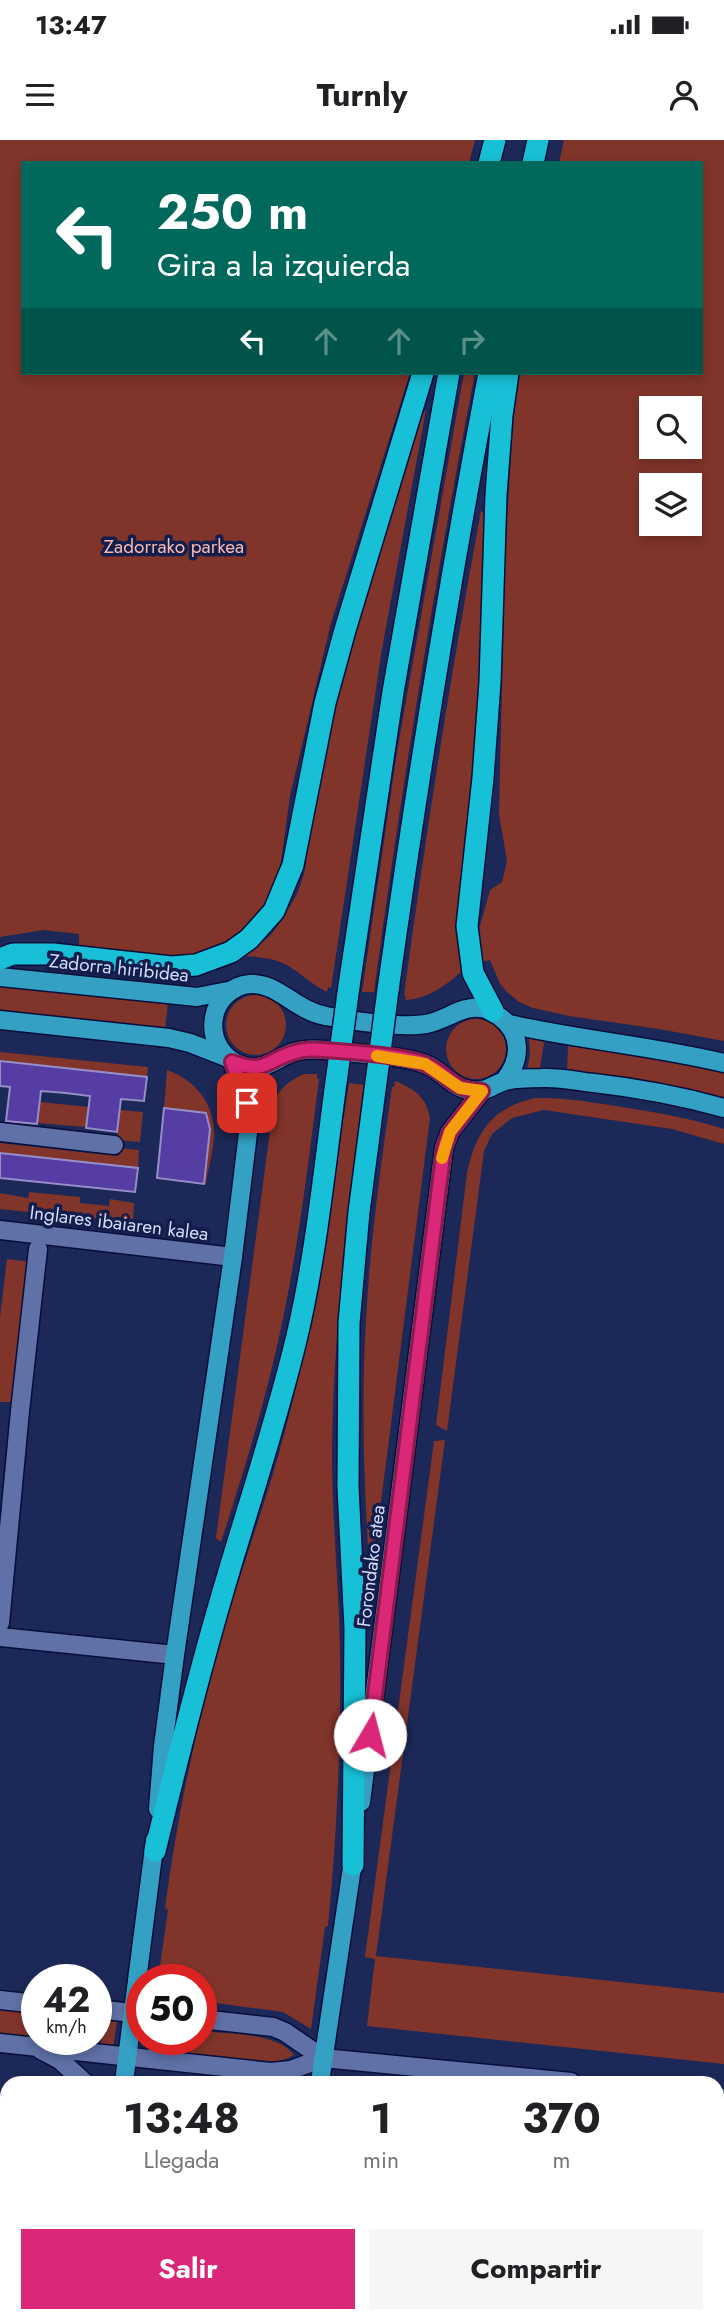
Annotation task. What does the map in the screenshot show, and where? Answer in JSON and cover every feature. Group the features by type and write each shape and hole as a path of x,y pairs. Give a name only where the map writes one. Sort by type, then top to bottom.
{"highway":[{"path":"490,161 495,140"},
{"path":"533,161 538,140"},
{"path":"0,959 13,954 53,954 171,967 195,965 214,959 240,945 261,927 274,911 293,866 326,703 345,630 422,375"},
{"path":"155,1851 194,1694 231,1563 256,1488 297,1336 310,1273 393,692 449,375"},
{"path":"353,1866 355,1628 348,1487 349,1323 359,1212 430,704 489,375"},
{"path":"501,1018 472,973 467,926 483,778 496,495 508,375"}],"main road":[{"name":"Zadorra hiribidea","path":"0,977 197,997 253,984 266,985 312,1013 327,1017 411,1025 444,1019 471,1008 501,1018"},
{"path":"143,1964 163,1746 233,1257 248,1133 247,1103 229,1059 217,1043 213,1022 221,1000 233,990"},
{"path":"501,1018 562,1036 654,1048 724,1063"},
{"path":"0,1020 169,1038 190,1043 247,1067 262,1067 291,1053 321,1050 397,1058 425,1064 460,1088 482,1091 504,1081 511,1073 518,1052 515,1035 501,1018"},
{"path":"504,1081 558,1078 689,1098 724,1108"},
{"name":"Forondako atea","path":"321,2076 353,1866 444,1148 450,1132 482,1091"},
{"path":"125,2076 127,2057"}],"street":[{"path":"0,1132 114,1145"},
{"name":"Inglares ibaiaren kalea","path":"0,1230 233,1257"},
{"path":"0,1623 38,1248"},
{"path":"0,1637 175,1655"},
{"path":"0,2000 21,2002"},
{"path":"217,2021 273,2027 323,2058"},
{"path":"0,2043 21,2045"},
{"path":"50,2055 77,2076"},
{"path":"109,2055 279,2072 323,2058 509,2076"}],"green space":[{"name":"Zadorrako parkea","path":"0,140 475,140 470,161 21,161 21,375 409,375 331,623 290,796 278,884 267,906 251,925 226,944 172,960 79,951 79,934 44,930 0,937"},
{"path":"564,140 724,140 724,1041 533,1008 519,1002 507,992 500,984 490,960 481,962 478,933 490,890 502,882 507,861 499,814 505,556 513,420 520,375 703,375 703,161 559,161"},
{"path":"464,375 475,375 420,682 374,992 362,992 397,752"},
{"path":"426,410 382,649 331,988 328,987 327,992 285,964 246,956 245,953 269,937 282,920 297,894 304,874 322,757 335,694 418,418"},
{"path":"481,511 487,514 478,770 459,946 461,972 435,991 405,1000 412,934 440,753"},
{"path":"0,984 168,1002 165,1029 0,1011"},
{"path":"256,995 268,997 281,1008 286,1025 284,1037 273,1050 256,1055 244,1053 231,1042 226,1025 228,1013 239,1000"},
{"path":"476,1019 497,1028 506,1049 497,1070 476,1079 455,1070 446,1049 455,1028"},
{"path":"529,1038 544,1042 540,1068 527,1070 530,1055"},
{"path":"568,1046 641,1054 724,1070 724,1099 567,1072"},
{"path":"0,1052 148,1067 147,1077 0,1061"},
{"path":"167,1070 194,1086 211,1112 214,1139 206,1184 210,1129 207,1113 164,1108"},
{"path":"304,1074 317,1074 319,1079 292,1273 267,1389 221,1542 216,1538 274,1101 286,1085"},
{"path":"395,1081 418,1094 426,1104 430,1118 373,1565 369,1564 366,1503 364,1350 376,1203"},
{"path":"349,1083 364,1085 343,1270 333,1409 332,1479 340,1651 338,1789 328,1926 325,1927 311,2029 283,2012 217,2003 217,1964 160,1964 168,1910 165,1908 177,1829 193,1752 222,1636 285,1431 306,1345"},
{"path":"535,1098 582,1101 688,1119 724,1129 724,1144 672,1129 544,1110 512,1118 492,1134 484,1151 447,1431 436,1425 467,1173 475,1145 488,1124 507,1108"},
{"path":"40,1102 89,1107 86,1127 37,1123"},
{"path":"120,1110 143,1112 140,1142 117,1140"},
{"path":"0,1143 119,1156 120,1148 139,1150 138,1168 0,1153"},
{"path":"29,1192 80,1197 80,1203 109,1206 110,1199 134,1203 133,1223 0,1209 0,1193 28,1198"},
{"path":"7,1259 30,1262 15,1402 0,1402 0,1317"},
{"path":"445,1440 376,1956 724,1993 724,2064 367,2026 375,1959 365,1957 434,1441"},
{"path":"0,2008 21,2010 21,2038 0,2036"},
{"path":"112,2020 117,2021 112,2048"},
{"path":"217,2032 264,2038 286,2047 294,2055 270,2063 257,2064 187,2055 217,2055"}],"building":[{"path":"0,1061 147,1077 144,1101 121,1099 117,1132 86,1128 90,1096 66,1093 41,1091 37,1124 6,1121 10,1087 0,1086"},
{"path":"164,1108 206,1113 210,1129 204,1184 157,1178"},
{"path":"0,1153 138,1168 135,1192 0,1178"}],"slow traffic":[{"path":"377,1056 425,1064 460,1088 482,1091 450,1132 442,1158"}],"route":[{"path":"247,1103 232,1062 247,1067 262,1067 291,1053 305,1050 415,1061 443,1074 460,1088 482,1091 450,1132 440,1171 370,1735"}]}
